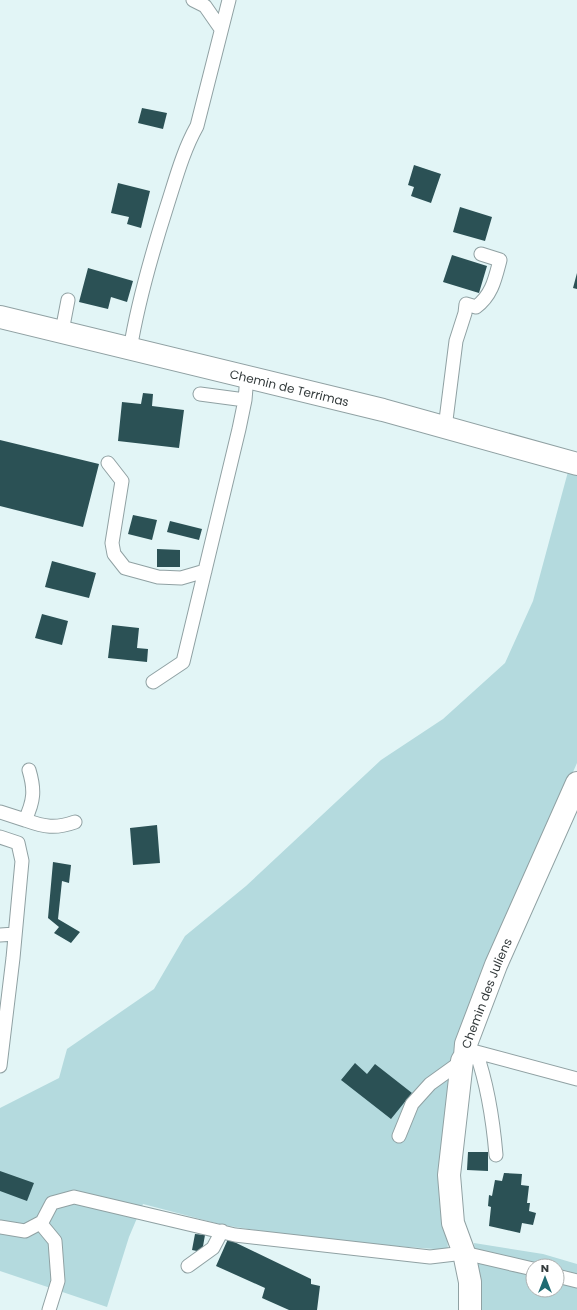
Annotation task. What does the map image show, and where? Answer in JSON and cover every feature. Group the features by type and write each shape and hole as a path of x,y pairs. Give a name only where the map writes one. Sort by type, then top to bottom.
{"street":[{"name":"Chemin de Terrimas","path":"0,317 62,331 130,350 247,376 577,464"},
{"name":"Chemin des Juliens","path":"470,1310 470,1282 464,1253 453,1223 449,1175 468,1054 496,965 577,782"}],"lane":[{"path":"193,0 206,6 221,29"},
{"path":"130,350 134,326 153,249 187,145 197,126 229,0"},
{"path":"445,428 456,341 465,313 466,304 476,307 486,300 494,283 500,260 481,254"},
{"path":"62,331 68,300"},
{"path":"153,682 183,662 245,400 247,376"},
{"path":"200,394 245,400"},
{"path":"108,463 122,480 112,543 114,554 125,568 158,578 181,578 205,571"},
{"path":"25,820 31,808 34,787 28,770"},
{"path":"0,812 46,827 62,826 75,822"},
{"path":"0,837 18,843 22,861 0,1066"},
{"path":"0,935 15,934"},
{"path":"468,1054 577,1079"},
{"path":"399,1136 412,1104 430,1084 468,1054"},
{"path":"468,1054 484,1075 493,1117 496,1155"},
{"path":"0,1227 25,1231 42,1222 52,1203 74,1197 235,1235 430,1257 464,1253 525,1268"},
{"path":"42,1222 41,1224 55,1241 58,1281 49,1310"},
{"path":"188,1266 213,1248 222,1231"},
{"path":"565,1278 577,1281"}],"shaded area":[{"path":"569,468 577,470 577,763 473,999 443,1170 448,1250 326,1241 223,1225 143,1204 129,1237 107,1307 0,1271 0,1108 59,1078 67,1049 154,989 185,936 246,886 381,760 443,719 505,663 533,601"},
{"path":"474,1243 543,1254 557,1258 525,1258 525,1298 565,1298 565,1260 577,1264 577,1310 480,1310"}],"building":[{"path":"142,108 167,113 163,129 138,123"},
{"path":"414,165 441,174 431,203 411,196 414,187 408,185"},
{"path":"118,183 150,191 141,228 127,224 129,217 111,213"},
{"path":"460,207 492,217 485,241 453,232"},
{"path":"452,255 487,266 479,293 443,282"},
{"path":"88,268 133,281 127,302 111,297 108,309 79,302"},
{"path":"577,273 577,289 573,288"},
{"path":"143,393 153,394 152,406 184,410 179,448 118,441 122,402 141,404"},
{"path":"0,440 99,464 83,527 0,506"},
{"path":"133,515 157,520 152,540 128,534"},
{"path":"170,521 202,529 199,540 167,532"},
{"path":"157,549 180,550 180,567 157,567"},
{"path":"52,561 96,573 89,598 45,587"},
{"path":"42,614 68,621 62,645 35,638"},
{"path":"112,625 139,628 137,648 148,649 147,662 108,658"},
{"path":"157,825 160,863 133,865 130,828"},
{"path":"53,862 71,865 69,883 62,881 58,919 80,932 71,943 54,933 59,927 48,918"},
{"path":"355,1063 367,1074 375,1064 412,1093 391,1119 341,1080"},
{"path":"468,1152 488,1152 488,1171 467,1170"},
{"path":"0,1171 34,1183 27,1201 0,1191"},
{"path":"504,1173 522,1174 521,1185 529,1186 527,1203 530,1203 529,1211 536,1213 533,1225 522,1223 520,1233 489,1226 491,1207 488,1206 489,1195 492,1196 495,1180 502,1181"},
{"path":"195,1234 205,1235 202,1252 192,1250"},
{"path":"228,1239 311,1279 311,1284 320,1286 317,1310 289,1310 262,1298 265,1288 216,1266"}]}
